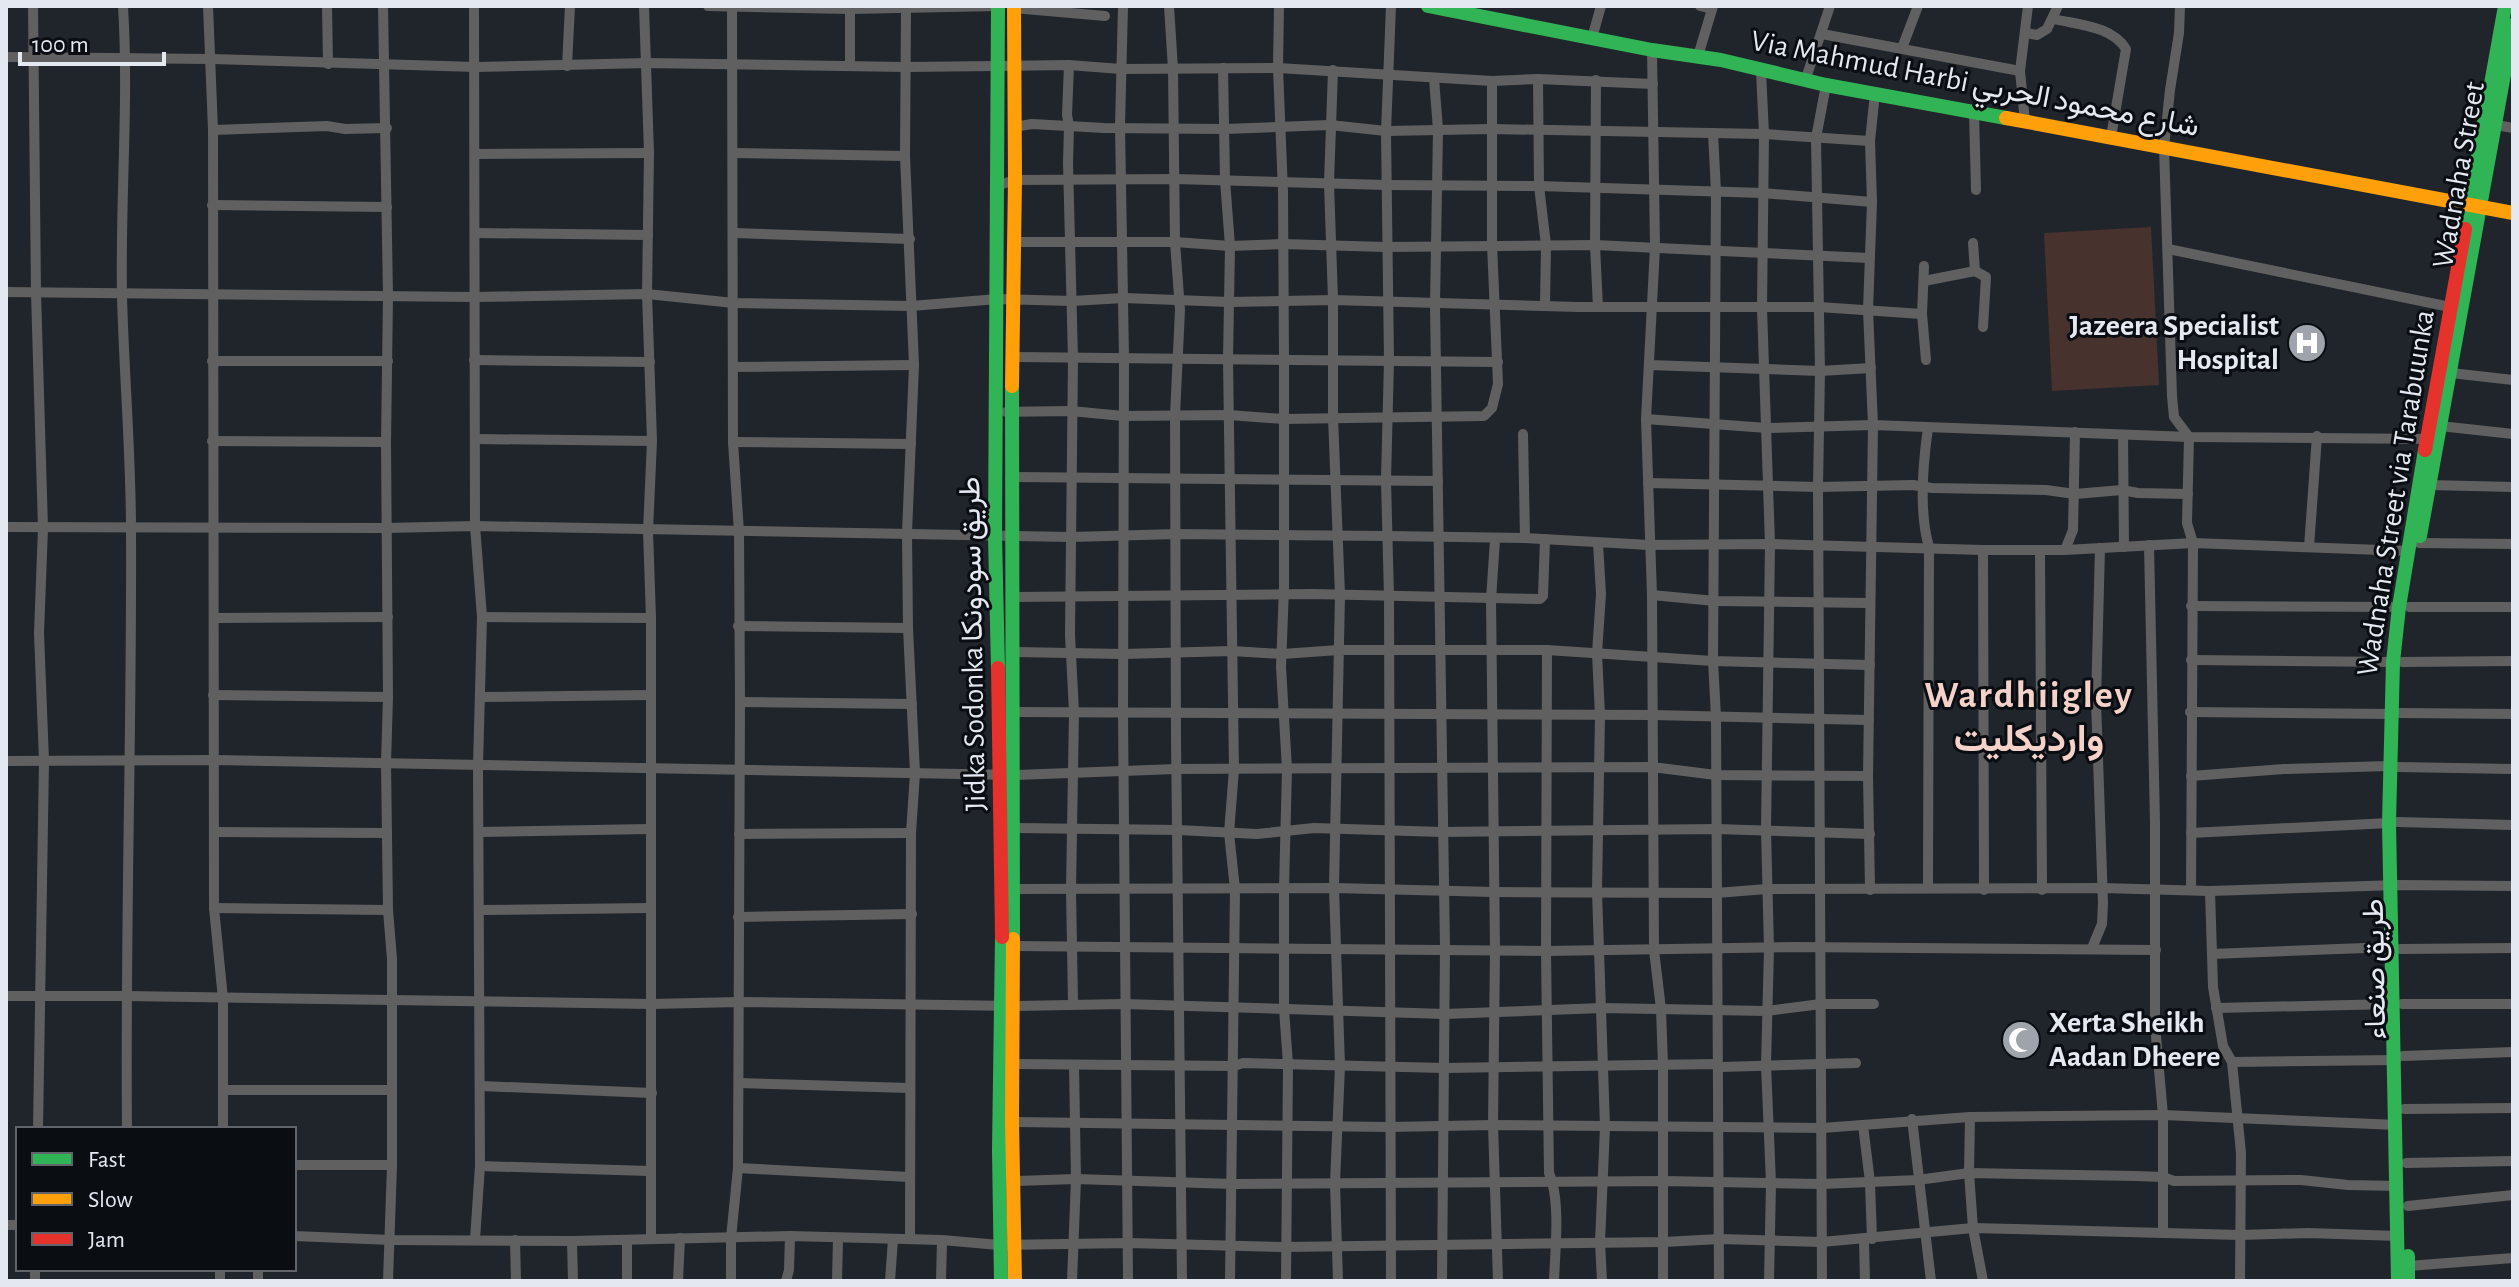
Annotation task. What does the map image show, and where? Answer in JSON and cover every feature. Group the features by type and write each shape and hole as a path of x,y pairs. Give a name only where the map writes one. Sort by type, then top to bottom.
{"main road":[{"name":"Jidka Sodonka طريق سودونكا","path":"998,6 1014,127 1015,180 1015,242 1005,300 996,411 1003,536 1008,775 1006,1244 1015,1281"},
{"name":"Via Mahmud Harbi شارع محمود الحربي","path":"1428,6 1487,11 1592,38 1698,56 1805,81 2513,213"},
{"path":"2476,204 2505,6"},
{"name":"Jidka Sodonka طريق سودونكا","path":"1001,1281 1013,1181 1013,1064 1008,1005 1014,946 1008,889 1014,828 1008,775 1013,712 1011,597 1003,536 1010,477 1012,357 1005,300 999,185 1014,7"},
{"name":"Wadnaha Street","path":"2395,714 2397,662 2414,547 2429,485 2435,434 2451,373 2450,343 2456,308 2476,204 2496,125 2513,25"},
{"name":"Wadnaha Street via Tarabuunka","path":"2414,547 2450,343"},
{"name":"طريق صنعاء","path":"2395,714 2393,823 2396,948 2408,1206 2403,1230"},
{"path":"2399,1058 2398,1186 2408,1274"},
{"path":"2398,1281 2403,1230"}],"street":[{"path":"33,6 36,293 43,528 39,633 44,761 38,1127"},
{"path":"123,6 126,58 122,294 131,527 127,1127"},
{"path":"208,6 213,130 214,908 223,999 223,1127"},
{"path":"327,6 328,64"},
{"path":"383,6 388,296 386,763 388,910 392,950 392,1165 388,1281"},
{"path":"474,6 475,526 482,617 478,766 481,1086 475,1239"},
{"path":"567,66 570,6"},
{"path":"644,6 652,441 648,531 651,618 651,1238"},
{"path":"708,6 998,6"},
{"path":"731,1281 731,1238 738,1168 740,702 739,532 733,442 732,6"},
{"path":"906,6 905,156 914,365 907,533 915,773 911,833 910,1239"},
{"path":"1123,6 1120,126 1124,298 1124,1004 1128,1281"},
{"path":"1169,6 1178,300 1175,653 1182,1281"},
{"path":"1279,6 1284,360 1282,713 1285,718 1287,769 1284,889 1284,1009 1288,1064 1286,1281"},
{"path":"1391,6 1386,75 1391,1281"},
{"path":"1592,38 1601,6"},
{"path":"1698,56 1712,8 1700,6"},
{"path":"1805,81 1830,6"},
{"path":"1902,48 1918,6"},
{"path":"2025,122 2020,71 2028,6"},
{"path":"2026,33 2042,34 2054,19 2058,6"},
{"path":"2180,6 2164,147 2174,417 2189,437 2187,523 2193,543 2191,890"},
{"path":"1014,7 1105,16"},
{"path":"850,8 850,66"},
{"path":"2054,19 2108,32 2120,39 2126,49 2111,137"},
{"path":"1822,34 2020,71"},
{"path":"1652,50 1655,247 1646,419 1652,595 1654,950 1663,1065 1663,1281"},
{"path":"6,57 476,67 733,63 906,67 1069,65 1121,69 1278,68 1492,81 1596,80 1653,84"},
{"path":"1069,65 1067,141 1073,359 1073,1003"},
{"path":"1223,68 1225,180 1230,246 1228,360 1234,769 1229,833 1235,889 1230,1281"},
{"path":"1333,70 1329,183 1340,595 1334,888 1340,1066 1335,1183 1338,1281"},
{"path":"1761,71 1764,134 1762,308 1770,544 1766,774 1769,949 1766,1065 1771,1183 1769,1281"},
{"path":"1434,78 1438,130 1435,305 1445,948 1442,1281"},
{"path":"1538,79 1539,186 1546,245 1545,305"},
{"path":"1596,80 1595,245 1598,307"},
{"path":"996,411 1071,411 1123,416 1229,415 1283,419 1484,416 1492,408 1497,394 1498,362 1492,244 1492,81"},
{"path":"1822,1281 1820,371 1815,198 1816,138 1826,85"},
{"path":"1870,890 1869,603 1873,425 1868,310 1872,202 1870,141 1875,93"},
{"path":"1974,112 1976,190"},
{"path":"1014,127 1032,124 1225,129 1330,125 1386,131 1491,129 1764,134 1870,141"},
{"path":"2496,125 2513,128"},
{"path":"213,130 327,126 387,128"},
{"path":"1713,133 1716,192 1712,485 1719,1281"},
{"path":"475,154 649,153"},
{"path":"733,153 905,156"},
{"path":"999,185 1015,180 1175,179 1539,186 1763,193 1872,202"},
{"path":"212,205 387,207"},
{"path":"476,233 648,235"},
{"path":"734,233 910,239"},
{"path":"1015,242 1386,247 1595,245 1869,258"},
{"path":"1973,243 1975,271"},
{"path":"2168,249 2456,308"},
{"path":"1924,266 1922,314 1926,360"},
{"path":"1924,281 1975,271 1986,277 1983,327"},
{"path":"6,292 474,297 647,294 734,303 911,306 1005,300 1124,298 1229,302 1333,300 1495,306 1819,307 1922,314"},
{"path":"1012,357 1498,362"},
{"path":"474,360 650,362"},
{"path":"212,361 388,361"},
{"path":"733,367 914,365"},
{"path":"1649,365 1820,371 1871,368"},
{"path":"2451,373 2513,380"},
{"path":"1646,419 1767,428 1873,425 2189,437 2513,434"},
{"path":"1928,428 1924,486 1924,531 1929,547 1928,888"},
{"path":"2065,550 2073,530 2075,432"},
{"path":"1523,434 1525,538"},
{"path":"2123,435 2124,547"},
{"path":"2309,547 2317,436"},
{"path":"475,439 652,441"},
{"path":"212,441 386,442"},
{"path":"733,442 911,444"},
{"path":"1010,477 1438,481"},
{"path":"1648,483 1818,487 1872,484 2075,494 2122,490 2188,494"},
{"path":"2429,485 2513,487"},
{"path":"6,527 475,526 1071,537 1230,534 1983,550 2065,550 2193,543 2309,547 2513,544"},
{"path":"1011,597 1124,594 1540,599 1543,596 1545,539"},
{"path":"1495,540 1491,599 1495,950 1493,1125 1498,1281"},
{"path":"1598,543 1601,594 1597,653 1600,715 1597,891 1605,1066 1600,1242 1602,1281"},
{"path":"2149,545 2155,1025 2163,1115 2163,1233"},
{"path":"2092,948 2102,924 2096,701 2100,548"},
{"path":"1983,550 1984,890"},
{"path":"2040,550 2042,890"},
{"path":"1652,595 1715,601 1869,603"},
{"path":"2191,606 2513,607"},
{"path":"215,618 388,617"},
{"path":"482,617 651,618"},
{"path":"738,626 908,628"},
{"path":"1011,652 1123,654 1232,651 1282,654 1339,650 1547,650 1713,661 1870,665"},
{"path":"1547,650 1546,1010 1549,1173 1554,1183 1556,1244 1554,1281"},
{"path":"2191,660 2513,661"},
{"path":"213,695 388,697"},
{"path":"480,697 650,695"},
{"path":"740,702 912,704"},
{"path":"1013,712 1653,715 1869,720"},
{"path":"2190,712 2513,714"},
{"path":"6,761 214,760 1008,775 1176,769 1652,767 1716,775 1868,776"},
{"path":"2191,776 2284,769 2513,769"},
{"path":"2191,833 2393,823 2513,825"},
{"path":"1014,828 1229,833 1336,828 1442,832 1716,829 1870,834"},
{"path":"479,832 650,829"},
{"path":"215,832 387,833"},
{"path":"739,834 911,833"},
{"path":"1008,889 1334,888 1716,893 1767,889 2102,888 2210,891 2395,885 2513,886"},
{"path":"2210,891 2216,1008 2223,1046 2232,1062 2238,1119 2240,1281"},
{"path":"214,908 388,910"},
{"path":"481,910 649,908"},
{"path":"738,917 912,914"},
{"path":"1014,946 1546,951 1717,948 2156,950"},
{"path":"2212,954 2513,948"},
{"path":"6,996 652,1004 1073,1003 1445,1014 1602,1008 1767,1011 1821,1004 1874,1004"},
{"path":"2216,1008 2513,1004"},
{"path":"2232,1062 2513,1052"},
{"path":"1013,1064 1234,1066 1243,1063 1494,1068 1856,1063"},
{"path":"1072,1281 1076,1179 1074,1066"},
{"path":"739,1083 910,1088"},
{"path":"481,1086 652,1093"},
{"path":"224,1090 391,1090"},
{"path":"2404,1109 2513,1108"},
{"path":"1012,1122 1181,1122 1337,1127 1822,1128 1912,1119 2163,1115 2397,1125"},
{"path":"1970,1117 1969,1173 1973,1228 1983,1281"},
{"path":"1912,1119 1931,1281"},
{"path":"1863,1125 1870,1182 1865,1281"},
{"path":"2406,1163 2513,1161"},
{"path":"296,1165 392,1165"},
{"path":"480,1166 650,1171"},
{"path":"738,1168 909,1177"},
{"path":"1013,1181 1497,1184 1720,1181 1821,1184 1918,1180 1969,1173 2163,1177 2174,1181 2241,1183 2301,1180 2398,1186"},
{"path":"2408,1206 2513,1195"},
{"path":"296,1236 572,1241 790,1236 1006,1244 1072,1242 1284,1247 1720,1239 1822,1242 1973,1228 2240,1235 2403,1230"},
{"path":"786,1281 790,1236"},
{"path":"678,1281 680,1238"},
{"path":"837,1281 838,1239"},
{"path":"890,1281 893,1239"},
{"path":"515,1240 516,1281"},
{"path":"627,1240 627,1281"},
{"path":"941,1281 942,1240"},
{"path":"572,1241 573,1281"},
{"path":"2408,1274 2513,1258"}],"shaded area":[{"path":"2151,227 2159,385 2052,391 2044,233"}],"traffic: fast":[{"path":"998,6 995,536 998,668"},
{"path":"1428,6 1652,50 1721,60 1826,85 2006,118"},
{"path":"2465,229 2505,6"},
{"path":"2420,536 2513,25"},
{"path":"1012,386 1013,939"},
{"path":"2398,1281 2389,823 2393,662 2425,450"},
{"path":"1001,1281 1002,937"},
{"path":"2408,1256 2408,1281"}],"traffic: slow":[{"path":"1012,386 1014,6"},
{"path":"2006,118 2513,213"},
{"path":"1013,939 1015,1281"}],"traffic: jam":[{"path":"2425,450 2465,229"},
{"path":"998,668 1002,937"}],"place":[{"name":"Jazeera Specialist Hospital","path":"2307,343"},
{"name":"Xerta Sheikh Aadan Dheere","path":"2021,1040"}],"district":[{"name":"Wardhiigley وارديكليت","path":"2029,718"}]}
